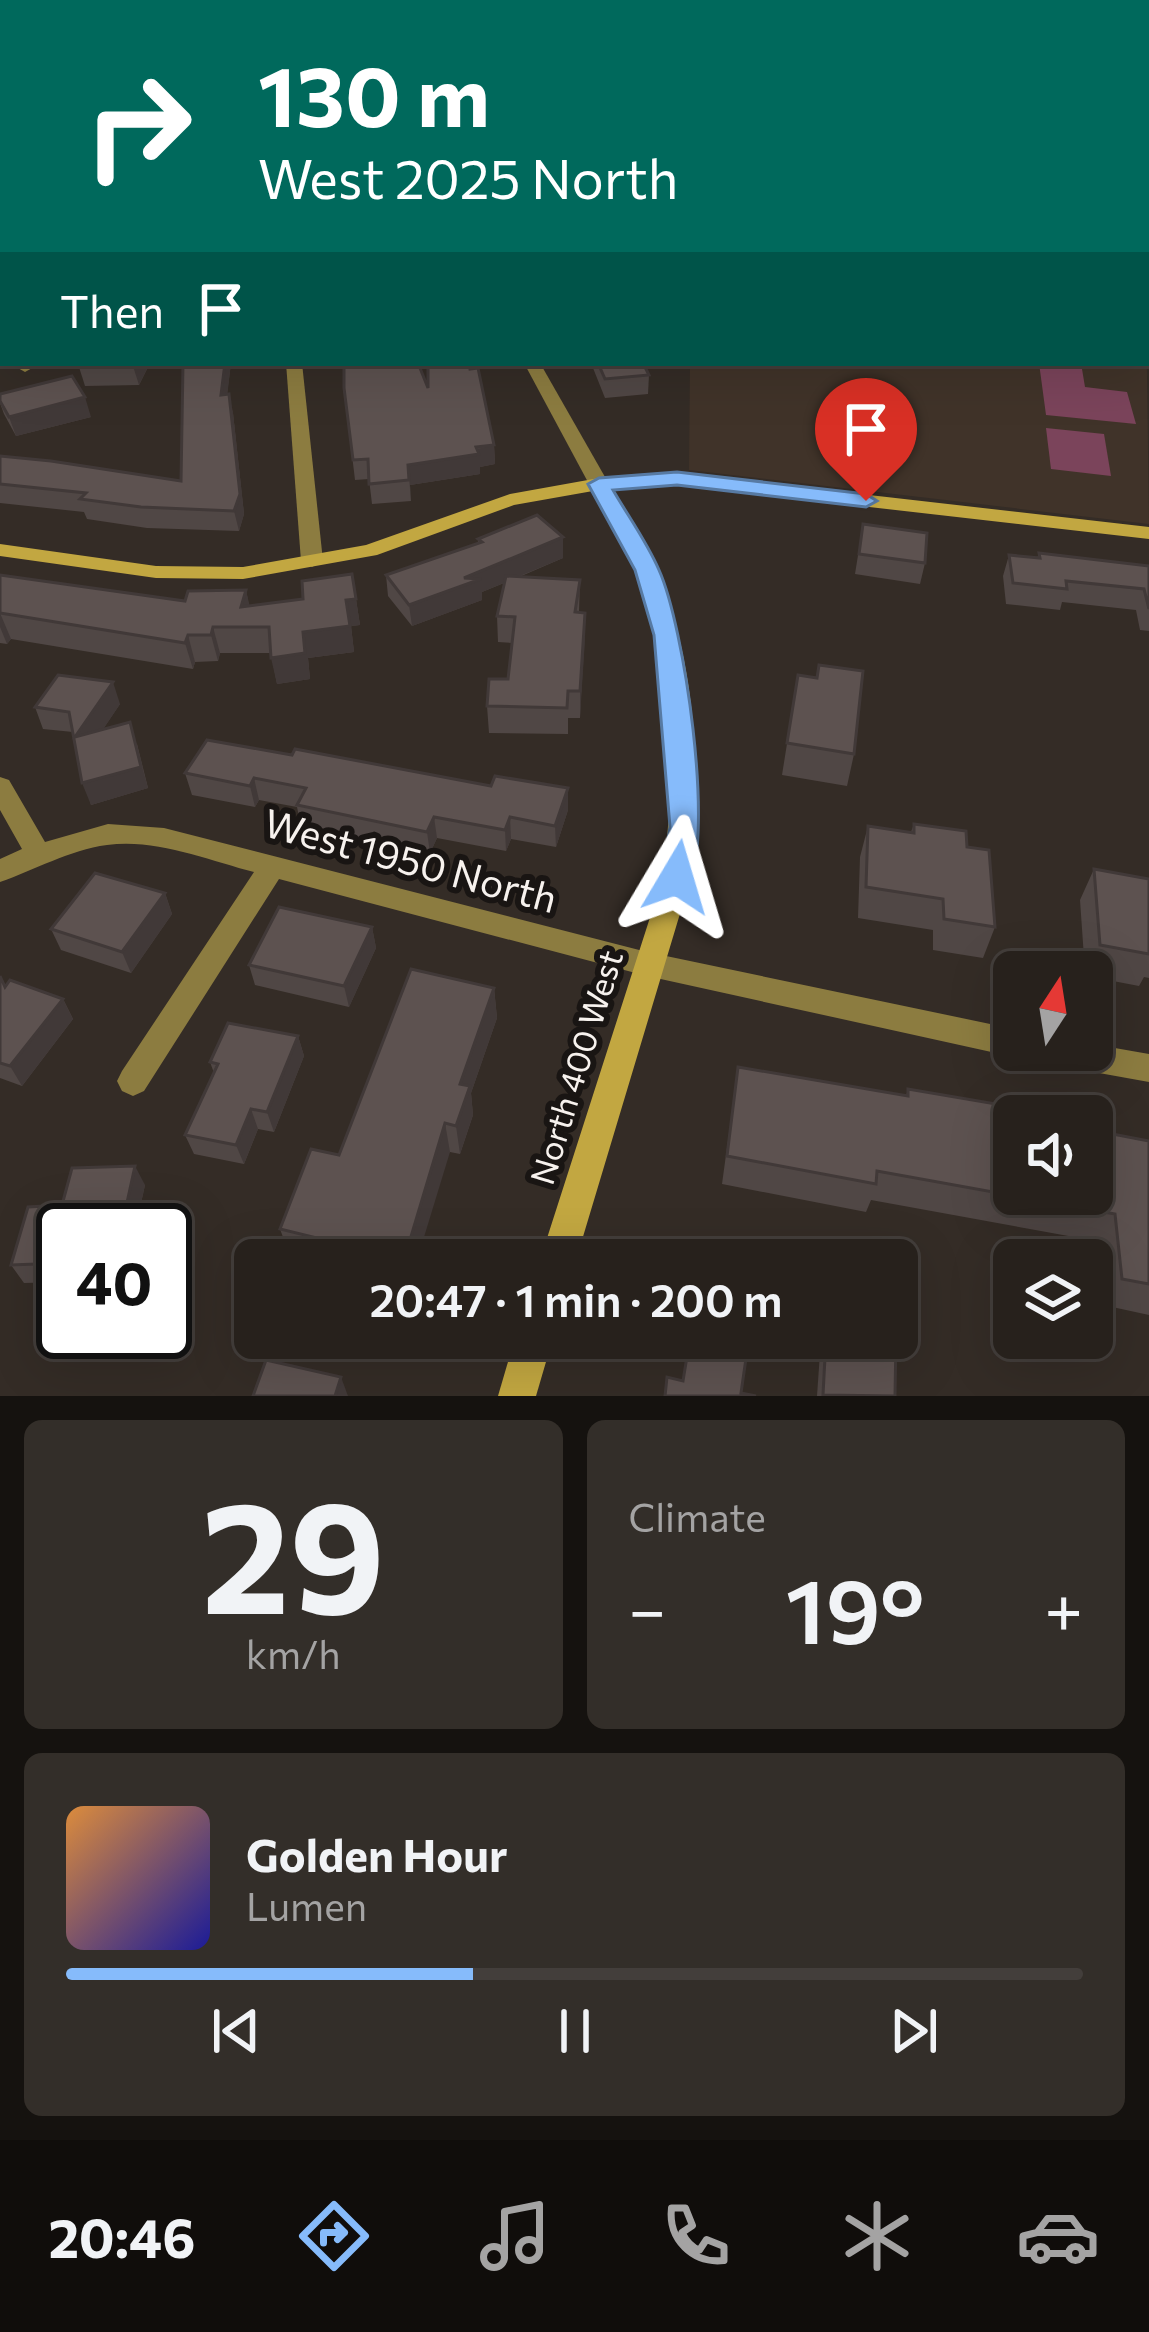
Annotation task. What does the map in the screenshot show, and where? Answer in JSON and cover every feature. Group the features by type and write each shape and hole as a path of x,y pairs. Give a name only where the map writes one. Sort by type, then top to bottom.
{"street":[{"path":"294,366 312,561"},
{"path":"534,366 599,484"},
{"path":"0,550 156,572 243,573 370,551 510,500 599,484 677,479 1149,533"},
{"name":"North 400 West","path":"564,1239 677,877 682,844 681,767 667,635 647,570 599,484"},
{"path":"0,788 38,854"},
{"name":"West 1950 North","path":"0,871 38,854 108,834 164,838 647,964 993,1038"},
{"path":"133,1081 273,866"},
{"path":"1113,1062 1149,1068"},
{"path":"517,1396 528,1359"}],"shaded area":[{"path":"690,366 1147,366 1149,524 689,470"},
{"path":"1039,366 1082,366 1085,387 1127,392 1136,424 1046,415"},
{"path":"1046,428 1104,434 1111,476 1051,469"}],"building":[{"path":"183,366 225,366 221,395 229,394 240,494 234,511 141,507 80,499 86,493 0,484 0,456 51,461 181,481"},
{"path":"344,366 419,366 428,388 428,366 478,368 494,445 476,447 479,454 408,465 409,480 369,484 368,459 353,460"},
{"path":"599,366 644,366 649,375 605,379"},
{"path":"72,376 85,397 9,417 0,401 0,394"},
{"path":"537,515 563,537 464,578 481,579 409,605 386,575 482,542 478,539"},
{"path":"863,524 927,533 925,563 859,554"},
{"path":"1039,553 1149,566 1149,609 1144,589 1066,581 1067,589 1013,583 1009,555 1040,558"},
{"path":"352,574 356,599 346,600 350,626 303,632 305,653 271,658 269,627 213,627 211,635 188,635 185,643 0,613 0,575 185,601 188,591 246,590 241,607 303,599 302,581"},
{"path":"506,576 580,580 575,612 585,613 580,691 568,691 567,708 487,706 489,679 508,679 515,617 497,616"},
{"path":"819,665 863,671 854,754 787,743 798,675 817,678"},
{"path":"58,675 113,682 75,737 130,722 141,767 82,783 69,712 35,707"},
{"path":"207,740 292,755 295,749 491,786 495,776 568,788 555,826 510,817 505,830 434,817 427,832 297,805 306,788 254,778 250,786 185,773"},
{"path":"914,824 966,831 967,847 989,850 995,927 944,919 943,899 866,887 868,826 914,833"},
{"path":"1094,869 1149,879 1149,954 1100,945"},
{"path":"95,873 165,893 122,952 51,929"},
{"path":"279,907 372,927 344,986 249,965"},
{"path":"411,969 494,988 460,1084 470,1086 456,1126 445,1123 410,1239 312,1239 280,1229 311,1149 339,1155"},
{"path":"0,976 5,987 10,980 63,999 10,1066 0,1063"},
{"path":"228,1023 298,1036 267,1112 251,1109 236,1145 185,1135 218,1064 210,1062"},
{"path":"738,1067 908,1096 908,1089 993,1104 993,1192 877,1171 876,1184 727,1156"},
{"path":"1113,1134 1149,1141 1149,1284 1122,1279"},
{"path":"135,1166 127,1203 63,1203 72,1168"},
{"path":"28,1207 36,1207 36,1264 11,1265"},
{"path":"687,1359 746,1359 741,1393 756,1396 665,1396 667,1377 683,1381"},
{"path":"825,1359 896,1359 895,1396 823,1395"},
{"path":"266,1360 341,1377 335,1396 253,1396"}],"route":[{"path":"677,877 685,827 667,635 647,570 599,484 677,479 866,501"}]}
